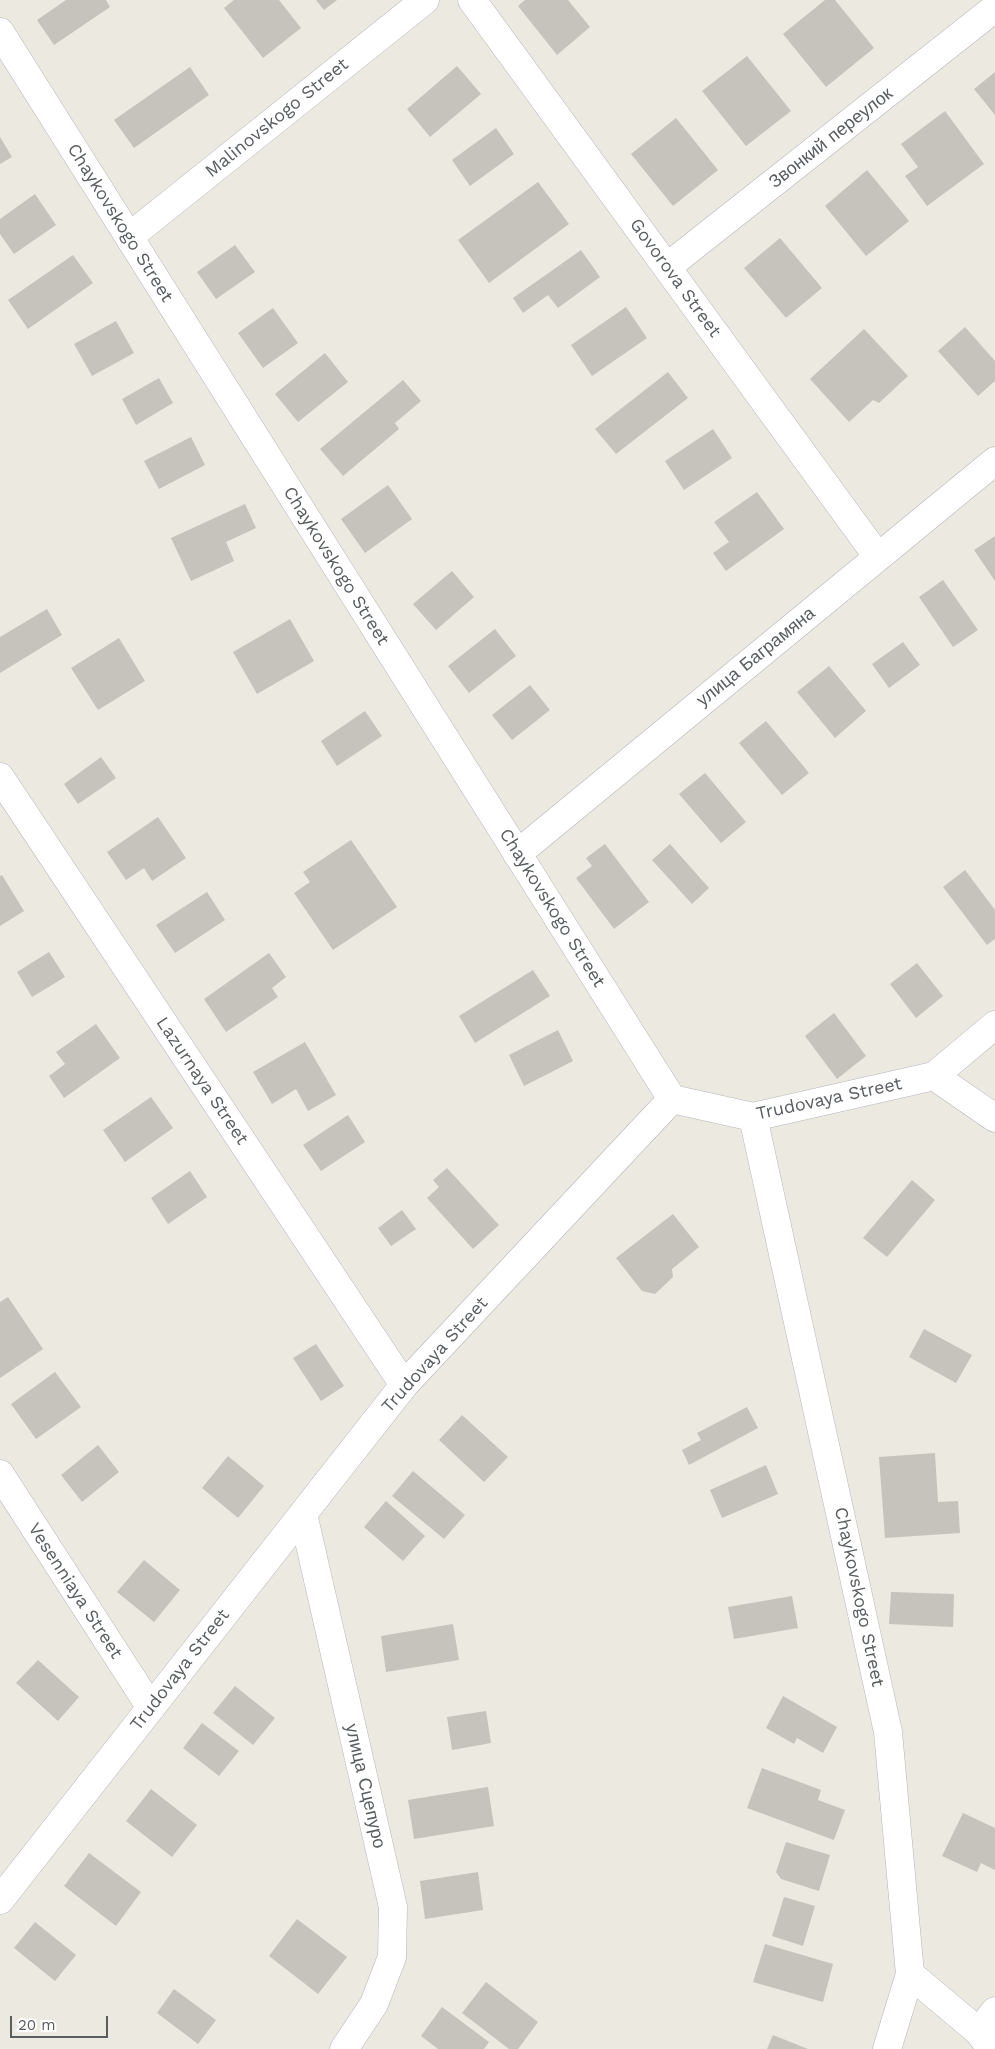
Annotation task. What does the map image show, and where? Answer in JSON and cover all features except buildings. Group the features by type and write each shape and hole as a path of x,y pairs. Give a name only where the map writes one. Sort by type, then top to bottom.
{"street":[{"name":"Malinovskogo Street","path":"129,237 425,0"},
{"name":"Govorova Street","path":"472,0 878,557"},
{"name":"Звонкий переулок","path":"667,267 995,8"},
{"name":"Chaykovskogo Street","path":"0,32 672,1099"},
{"name":"улица Баграмяна","path":"517,854 995,461"},
{"name":"Lazurnaya Street","path":"0,777 404,1385"},
{"name":"Trudovaya Street","path":"0,1900 404,1385 672,1099 753,1117 934,1076 995,1025"},
{"path":"934,1076 995,1118"},
{"name":"Chaykovskogo Street","path":"753,1117 888,1732 910,1974"},
{"name":"Vesenniaya Street","path":"0,1474 151,1708"},
{"name":"улица Сцепуро","path":"303,1514 393,1908 392,1957 374,2004 344,2049"},
{"path":"887,2049 910,1974 985,2040 995,2011"}]}
